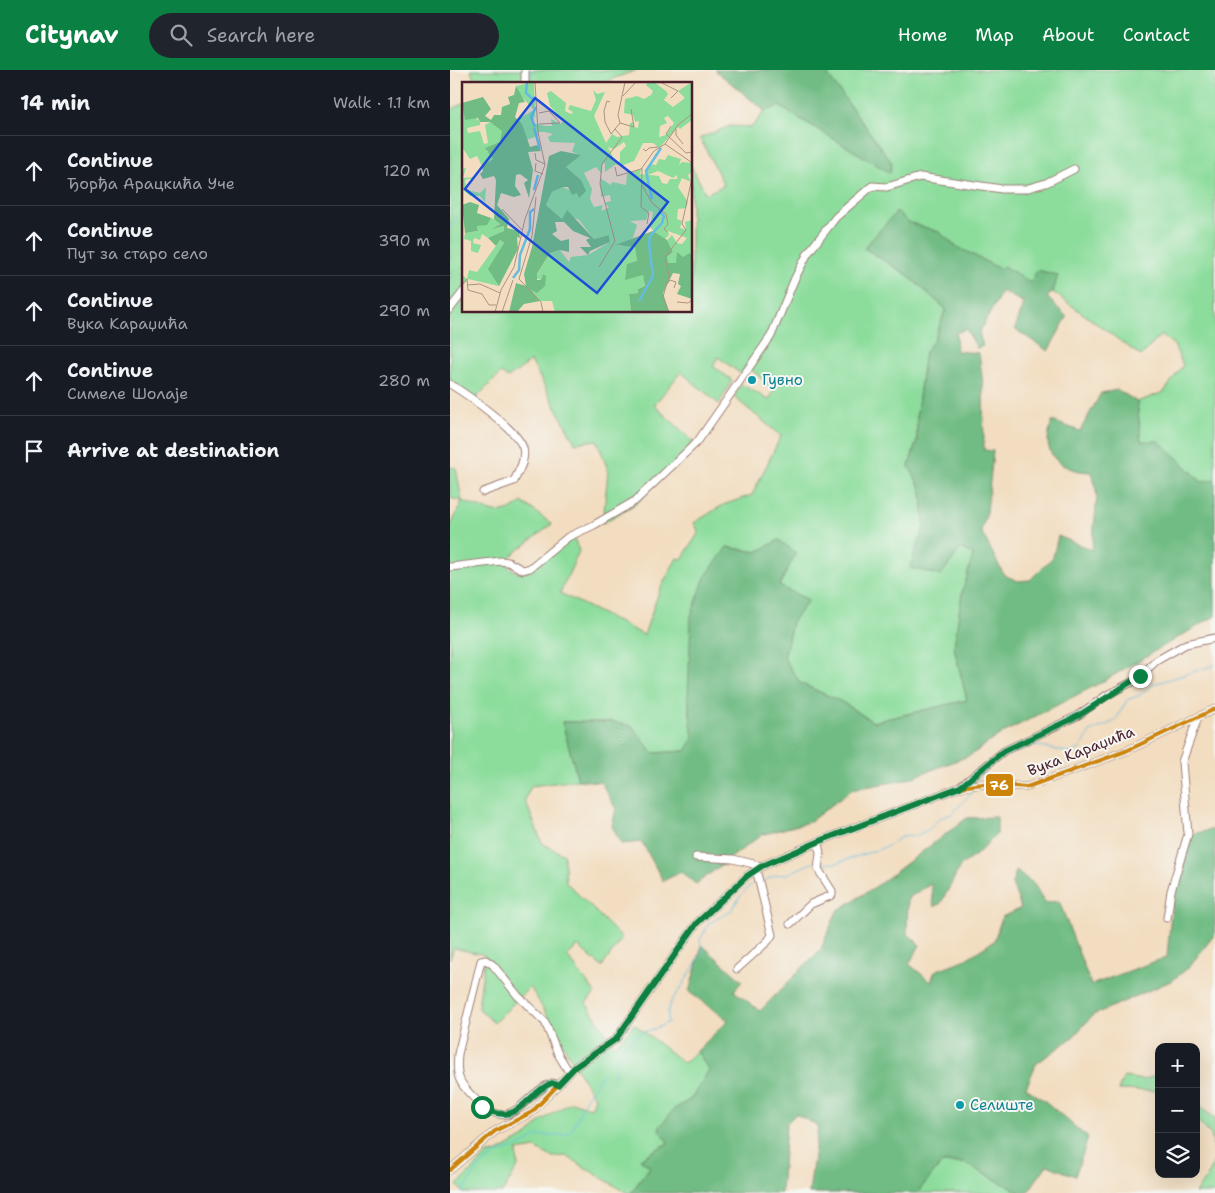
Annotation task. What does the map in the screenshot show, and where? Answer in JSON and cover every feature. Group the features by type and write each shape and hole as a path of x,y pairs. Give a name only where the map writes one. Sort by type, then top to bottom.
{"street":[{"path":"450,567 501,561 508,562 523,570 530,568 568,537 621,510 651,488 698,441 770,336 808,253 836,217 862,192 872,186 887,186 920,177 1002,190 1025,189 1046,183 1074,169"},
{"path":"450,309 462,294"},
{"path":"450,384 486,408 514,435 522,447 522,463 514,481 483,492"},
{"path":"960,787 1004,751 1078,716 1107,695 1136,680 1156,661 1186,644 1215,638"},
{"name":"Вука Караџића","path":"450,1170 495,1131 532,1112 569,1072 616,1039 697,923 740,882 759,868 818,842 960,787 983,784 1027,787 1126,751 1215,709"},
{"path":"1167,918 1171,891 1188,834 1182,762 1198,717"},
{"path":"790,924 811,904 832,895 832,891 818,869 820,854 818,842"},
{"path":"696,857 733,859 759,868 772,935 768,941 737,969"},
{"path":"558,1085 552,1083 544,1086 517,1111 505,1114 493,1113 482,1107 461,1085 457,1069 458,1054 480,964 486,960 493,965 518,996 545,1022 558,1054 569,1072"}],"green space":[{"path":"471,70 637,70 604,82 474,82"},
{"path":"715,70 824,70 892,163 890,173 779,106 765,111"},
{"path":"824,70 1215,70 1215,479 1202,482 1177,458 1141,441 1137,402 1164,392 1183,365 1174,345 1161,335 1141,356 1053,292 1057,275 1032,283 1005,267 998,268 953,245 939,232 908,222 864,248 906,274 946,309 934,340 925,352 917,412 917,440 909,466 922,491 924,527 910,568 941,575 961,548 974,555 962,593 954,647 967,700 873,722 842,702 800,683 784,658 792,622 808,600 779,586 779,540 757,552 727,547 688,697 693,739 686,751 653,753 632,726 612,722 562,722 578,780 531,786 525,800 542,843 564,855 566,882 622,938 602,967 578,946 567,956 595,993 586,1003 615,1046 634,1024 684,1063 697,1051 709,1070 691,1099 674,1109 668,1143 640,1159 650,1167 631,1193 627,1193 566,1156 552,1157 535,1148 517,1151 518,1167 502,1193 464,1193 457,1185 488,1154 496,1153 528,1135 541,1121 571,1102 591,1108 595,1098 530,987 494,1023 478,1008 485,955 454,948 450,959 450,528 462,501 493,512 507,511 522,502 552,524 503,562 518,573 529,571 573,535 579,551 560,593 644,635 660,589 677,558 682,559 699,532 694,523 723,505 752,495 781,436 734,397 741,384 769,400 774,390 746,365 741,374 718,357 713,366 732,380 719,404 681,372 654,405 695,443 637,503 603,523 608,470 597,440 575,443 531,361 508,378 501,373 473,401 450,387 450,111 462,103 462,312 692,312 692,168 706,194 724,185 700,138 730,126 752,127 765,111 779,106 890,172 892,163"},
{"path":"897,211 908,222 939,232 954,245 998,268 1005,267 1031,283 1037,270 1058,275 1053,292 1047,297 1067,317 1048,351 1015,329 1024,303 1002,291 979,333 983,346 977,348 966,329 956,333 957,351 979,353 983,385 984,450 993,451 987,512 981,531 1004,575 1018,581 1030,580 1053,557 1058,536 1092,550 1097,496 1092,472 1070,468 1057,461 1049,448 1048,435 1052,421 1080,431 1101,393 1118,390 1137,402 1141,441 1159,441 1202,482 1215,479 1215,616 1102,682 999,735 971,755 905,780 853,789 809,822 761,835 696,884 681,872 663,881 642,842 621,844 612,826 616,809 601,782 578,780 562,722 612,722 632,726 653,753 686,751 693,739 688,697 691,616 705,577 727,547 757,552 779,540 796,553 779,586 809,600 792,622 784,658 800,683 842,702 873,722 967,700 954,647 962,593 973,555 961,548 941,575 910,568 924,527 922,491 909,466 917,440 917,412 925,352 934,340 946,309 906,274 864,248"},
{"path":"450,467 456,468 462,501 450,498"},
{"path":"997,817 997,834 976,855 961,865 941,903 934,907 931,884 908,898 907,933 920,945 909,964 931,982 935,971 966,959 994,941 1002,917 1021,908 1012,883 1016,871 1034,884 1045,903 1059,901 1091,985 1167,957 1173,891 1193,834 1215,829 1215,934 1189,967 1173,980 1093,1015 1073,1037 1036,1064 1026,1088 1045,1101 1088,1138 1075,1176 1047,1165 1027,1193 1021,1193 964,1163 942,1163 917,1193 809,1193 818,1126 796,1114 786,1124 781,1193 631,1193 650,1167 640,1159 668,1143 659,1128 674,1109 691,1099 709,1070 697,1051 728,1020 689,992 702,945 742,981 734,991 760,1011 821,949 837,911 878,885 967,818"},
{"path":"1155,1076 1155,1091 1118,1090 1124,1077 1143,1080"},
{"path":"1200,1104 1202,1109 1215,1118 1215,1153 1211,1135 1200,1123"},
{"path":"1215,1158 1215,1193 1195,1193 1209,1174"},
{"path":"941,1163 964,1163 1021,1193 917,1193"}],"waterway":[{"path":"530,82 533,70"},
{"path":"450,227 462,212"},
{"path":"994,763 1003,756 1035,745 1071,753 1081,748 1090,732 1115,721 1127,700 1140,695 1154,684 1215,665"},
{"path":"978,780 988,769"},
{"path":"823,864 837,863 886,847 901,837 916,836 928,830 940,818 952,814 975,789"},
{"path":"764,881 776,875 787,874 814,862"},
{"path":"614,1076 618,1061 628,1043 639,1034 668,1022 670,1004 703,952 700,940 709,923 731,911 740,896 755,881"},
{"path":"462,1193 478,1168 496,1154 520,1146 537,1136 566,1135 573,1128 586,1098 603,1074"}],"transit line":[{"name":"76","path":"450,1170 495,1131 532,1112 575,1067 616,1039 697,923 747,876 762,866 825,839 960,787 983,784 1027,787 1126,751 1215,709"}],"place":[{"name":"Гувно","path":"752,380"},
{"name":"Селиште","path":"960,1105"}],"route":[{"path":"482,1107 493,1113 505,1114 517,1111 544,1086 552,1083 558,1085 575,1067 616,1039 697,923 740,882 762,866 825,839 960,787 989,761 1004,751 1078,716 1107,695 1140,676"}]}
